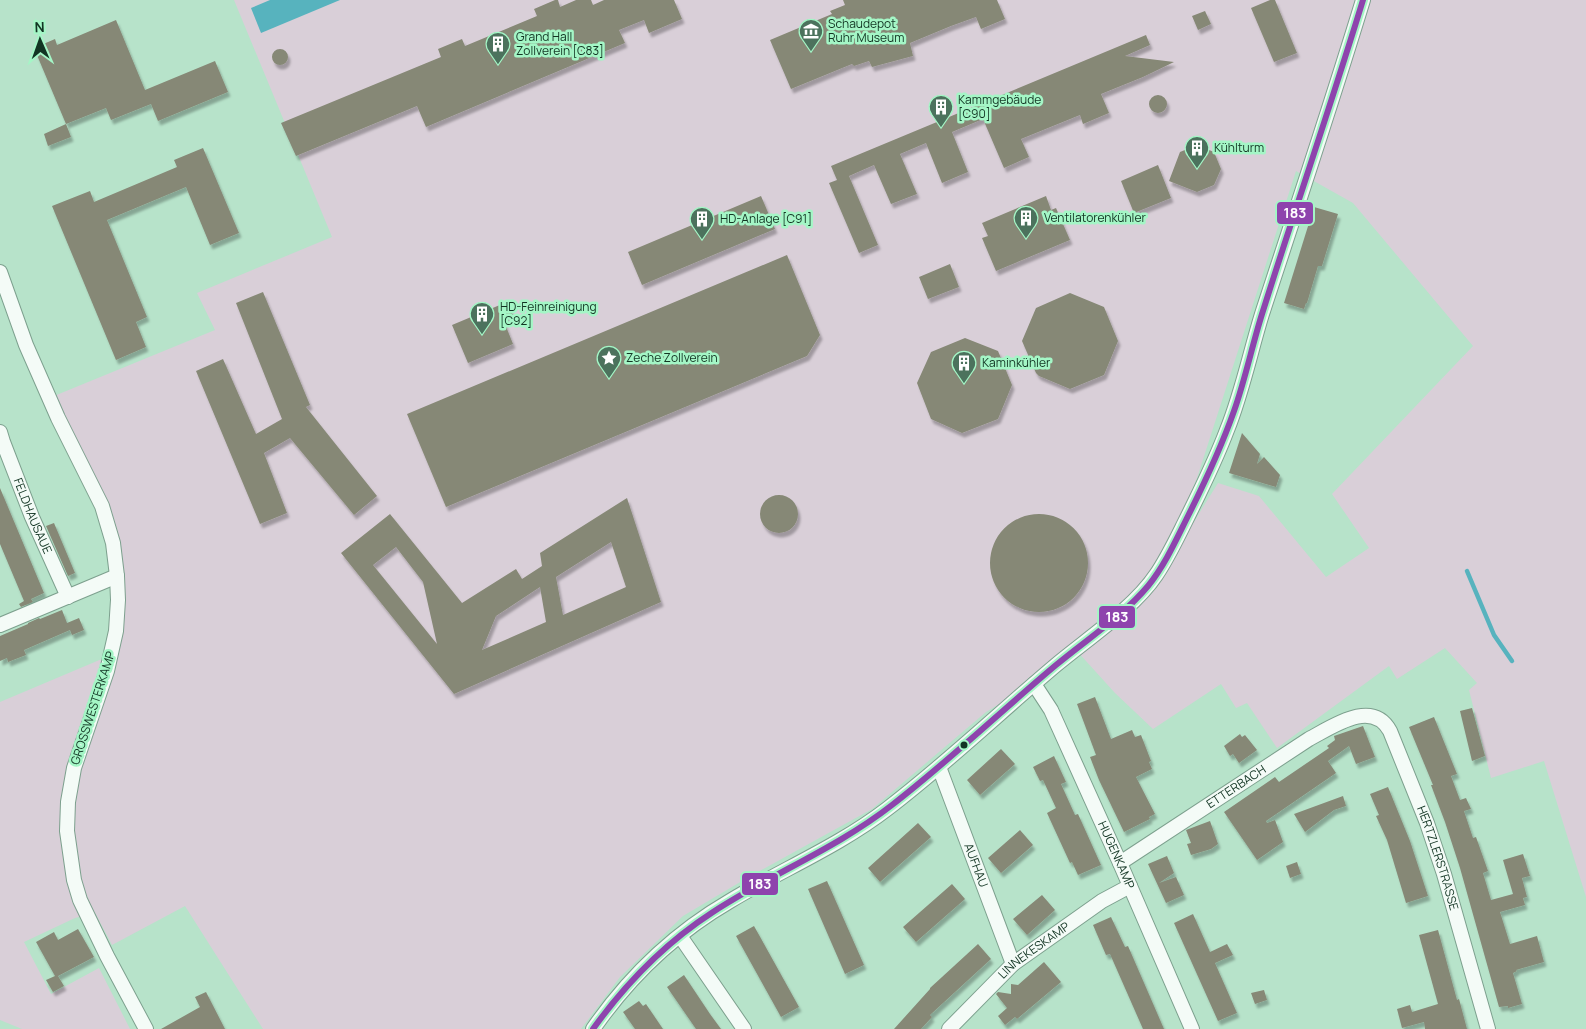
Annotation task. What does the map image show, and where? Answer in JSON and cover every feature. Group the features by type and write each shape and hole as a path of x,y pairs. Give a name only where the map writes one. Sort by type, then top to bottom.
{"street":[{"path":"593,1029 627,984 680,936 729,901 866,824 939,767 1034,684 1122,612 1156,576 1206,481 1228,430 1253,344 1363,0"},
{"name":"GROSSWESTERKAMP","path":"0,272 26,345 58,418 102,506 113,543 117,576 116,623 112,650 74,768 68,802 67,831 71,864 80,900 146,1029"},
{"name":"FELDHAUSAUE","path":"0,432 32,517 68,597"},
{"path":"0,625 117,576"},
{"name":"HUGENKAMP","path":"1034,684 1051,710 1120,862 1192,1029"},
{"name":"HERTZLERSTRASSE","path":"1355,717 1370,716 1379,718 1386,723 1390,731 1438,857 1460,927 1488,1029"},
{"name":"ETTERBACH","path":"1120,862 1309,739 1355,717"},
{"name":"AUFHAU","path":"939,767 1013,964"},
{"name":"LINNEKESKAMP","path":"949,1029 1013,964 1102,901 1130,886"},
{"path":"680,936 744,1029"}],"shaded area":[{"name":"Zeche Zollverein","path":"234,0 1586,0 1586,897 1544,761 1491,778 1469,690 1477,683 1445,648 1397,679 1389,666 1277,748 1247,703 1236,708 1221,684 1153,729 1115,693 1076,650 1123,614 1187,533 1218,483 1259,496 1326,577 1369,548 1332,494 1473,346 1353,203 1296,171 1197,478 1176,528 1137,591 1034,683 986,712 872,809 747,878 683,916 620,977 581,1029 263,1029 185,906 112,945 95,913 75,918 24,942 51,994 99,968 130,1029 22,1029 0,1020 0,702 116,653 115,544 54,396 215,330 197,293 332,237"}],"water":[{"path":"270,0 340,0 261,33 251,8"}],"building":[{"name":"Grand Hall Zollverein [C83]","path":"558,0 560,7 576,0 591,0 593,5 604,0 674,0 682,19 649,33 644,20 619,30 625,43 426,127 417,106 296,156 281,123 441,57 438,49 462,39 465,46 537,16 534,9"},
{"path":"843,0 997,0 1005,19 981,29 976,17 910,43 913,56 872,67 869,61 854,66 852,64 791,89 770,40 832,14 830,11 845,5"},
{"path":"1270,0 1275,0 1297,53 1274,62 1251,8"},
{"path":"1205,11 1211,24 1198,30 1192,16"},
{"path":"116,20 145,90 215,61 228,92 158,121 151,104 111,120 106,108 66,124 34,48 55,39 57,45"},
{"name":"Kammgebäude [C90]","path":"1146,35 1150,45 1125,56 1174,62 1101,94 1109,113 1083,124 1080,115 1021,139 1029,157 1004,168 983,119 952,132 968,172 942,183 926,143 900,154 917,194 891,204 874,165 849,176 878,245 859,253 829,183 837,180 831,166"},
{"path":"280,49 288,57 280,65 272,57"},
{"path":"1158,95 1164,98 1167,104 1164,110 1158,113 1152,110 1149,104 1152,98"},
{"path":"66,124 71,137 48,146 44,134"},
{"name":"Kühlturm","path":"1197,145 1214,152 1221,169 1214,185 1197,192 1169,181 1180,152"},
{"path":"203,148 239,233 210,245 186,187 107,220 147,317 136,322 146,347 116,360 52,206 90,191 94,202 177,167 174,160"},
{"path":"1158,165 1171,198 1134,213 1121,181"},
{"name":"HD-Anlage [C91]","path":"761,196 775,229 642,285 628,252"},
{"name":"Ventilatorenkühler","path":"1046,196 1051,210 1056,208 1070,240 996,271 982,238 988,236 982,223"},
{"path":"1314,207 1338,214 1322,266 1318,266 1304,309 1284,303"},
{"path":"787,255 820,335 807,356 446,507 407,414"},
{"path":"950,264 959,287 928,299 919,277"},
{"path":"263,292 310,405 306,407 377,496 354,515 290,438 264,453 287,513 260,524 196,371 223,359 256,434 282,419 236,303"},
{"name":"Kaminkühler","path":"1070,293 1104,307 1118,341 1104,375 1070,389 1036,373 1022,341 1036,308"},
{"name":"HD-Feinreinigung [C92]","path":"507,302 513,315 503,319 513,344 468,363 452,325"},
{"name":"Kaminkühler","path":"965,338 998,351 1012,385 998,419 962,433 931,419 917,383 931,352"},
{"path":"1242,433 1260,454 1257,464 1264,457 1280,475 1276,487 1229,473"},
{"path":"0,488 44,593 31,599 33,602 21,607 19,604 24,601 0,544"},
{"path":"779,495 792,501 798,514 792,527 779,533 766,527 760,514 766,501"},
{"path":"627,498 661,602 454,694 341,553 390,514 462,603 516,569 522,579 542,566 540,553","holes":["611,542 626,587 563,615 556,577","396,547 423,582 437,644 373,565","540,587 546,622 482,650 496,616"]},
{"path":"1039,514 1058,517 1074,528 1085,544 1088,563 1085,582 1074,598 1058,609 1039,612 1020,609 1004,598 993,582 990,563 993,544 1004,528 1020,517"},
{"path":"54,523 75,573 68,576 46,526"},
{"path":"62,610 67,623 79,618 84,630 72,635 70,630 24,650 26,655 8,662 7,658 0,661 0,636 39,618"},
{"path":"1095,697 1111,739 1132,730 1135,737 1141,735 1151,761 1149,762 1152,769 1136,777 1155,814 1149,817 1150,819 1124,832 1090,757 1096,755 1077,704"},
{"path":"1472,708 1485,756 1472,761 1460,711"},
{"path":"1434,717 1457,774 1451,776 1460,800 1466,798 1471,809 1464,811 1473,838 1476,837 1488,871 1483,873 1491,900 1513,894 1503,860 1523,854 1530,876 1522,878 1527,897 1523,898 1525,905 1500,912 1510,944 1537,936 1544,962 1516,970 1513,973 1522,1004 1508,1008 1508,1006 1499,1007 1460,868 1431,785 1433,785 1409,727"},
{"path":"1363,726 1375,757 1356,764 1349,746 1328,761 1336,773 1266,821 1267,823 1275,820 1283,842 1257,860 1224,812 1275,777 1279,782 1329,748 1327,746 1335,740 1334,736"},
{"path":"1240,734 1242,737 1245,735 1257,750 1239,763 1233,754 1230,756 1224,746"},
{"path":"1001,749 1015,764 980,795 967,780"},
{"path":"1054,756 1066,782 1061,784 1075,815 1078,814 1101,865 1078,875 1072,862 1070,863 1047,813 1056,808 1043,780 1040,781 1033,767"},
{"path":"1388,787 1410,841 1428,896 1406,903 1387,840 1376,816 1379,815 1370,794"},
{"path":"1343,796 1346,806 1334,810 1305,832 1294,814"},
{"path":"1210,821 1218,844 1211,849 1191,855 1187,844 1191,843 1186,830"},
{"path":"918,823 931,837 880,882 868,868"},
{"path":"1020,830 1033,845 1001,873 988,858"},
{"path":"1167,856 1174,873 1159,883 1176,877 1184,895 1166,903 1148,864"},
{"path":"1297,862 1301,874 1290,878 1286,866"},
{"path":"827,881 864,965 845,974 808,889"},
{"path":"952,884 965,899 916,942 903,927"},
{"path":"1042,895 1055,910 1027,935 1013,919"},
{"path":"1193,914 1210,952 1227,944 1233,955 1215,963 1237,1013 1218,1021 1174,923"},
{"path":"1111,917 1125,947 1128,946 1164,1029 1143,1029 1110,954 1106,955 1093,925"},
{"path":"754,926 799,1007 781,1017 736,936"},
{"path":"78,929 94,957 58,976 64,986 53,992 46,980 55,976 36,942 54,932 58,940"},
{"path":"1438,930 1467,1029 1425,1029 1424,1022 1402,1028 1397,1009 1410,1005 1412,1012 1438,1004 1419,935"},
{"path":"978,944 991,959 930,1015 932,1017 921,1029 894,1029 930,988"},
{"path":"1044,962 1061,982 1017,1019 1015,1017 1005,1025 998,1016 1007,1008 996,994 998,992 1011,994 1011,984 1018,985"},
{"path":"684,975 721,1029 696,1029 667,987"},
{"path":"1264,990 1267,1000 1255,1004 1251,993"},
{"path":"206,992 225,1029 161,1029 200,1007 195,997"},
{"path":"639,1001 643,1006 646,1004 663,1029 635,1029 623,1012"}],"waterway":[{"path":"1467,571 1494,635 1512,661"}],"transit line":[{"name":"183","path":"593,1029 647,965 695,924 735,898 849,835 892,805 1056,665 1116,618 1138,597 1160,570 1201,490 1234,411 1262,314 1363,0"}],"place":[{"name":"Schaudepot Ruhr Museum","path":"811,52"},
{"name":"Grand Hall Zollverein [C83]","path":"498,65"},
{"name":"Kammgebäude [C90]","path":"941,128"},
{"name":"Kühlturm","path":"1197,169"},
{"name":"Ventilatorenkühler","path":"1026,239"},
{"name":"HD-Anlage [C91]","path":"702,240"},
{"name":"HD-Feinreinigung [C92]","path":"482,335"},
{"name":"Zeche Zollverein","path":"609,379"},
{"name":"Kaminkühler","path":"964,384"}]}
